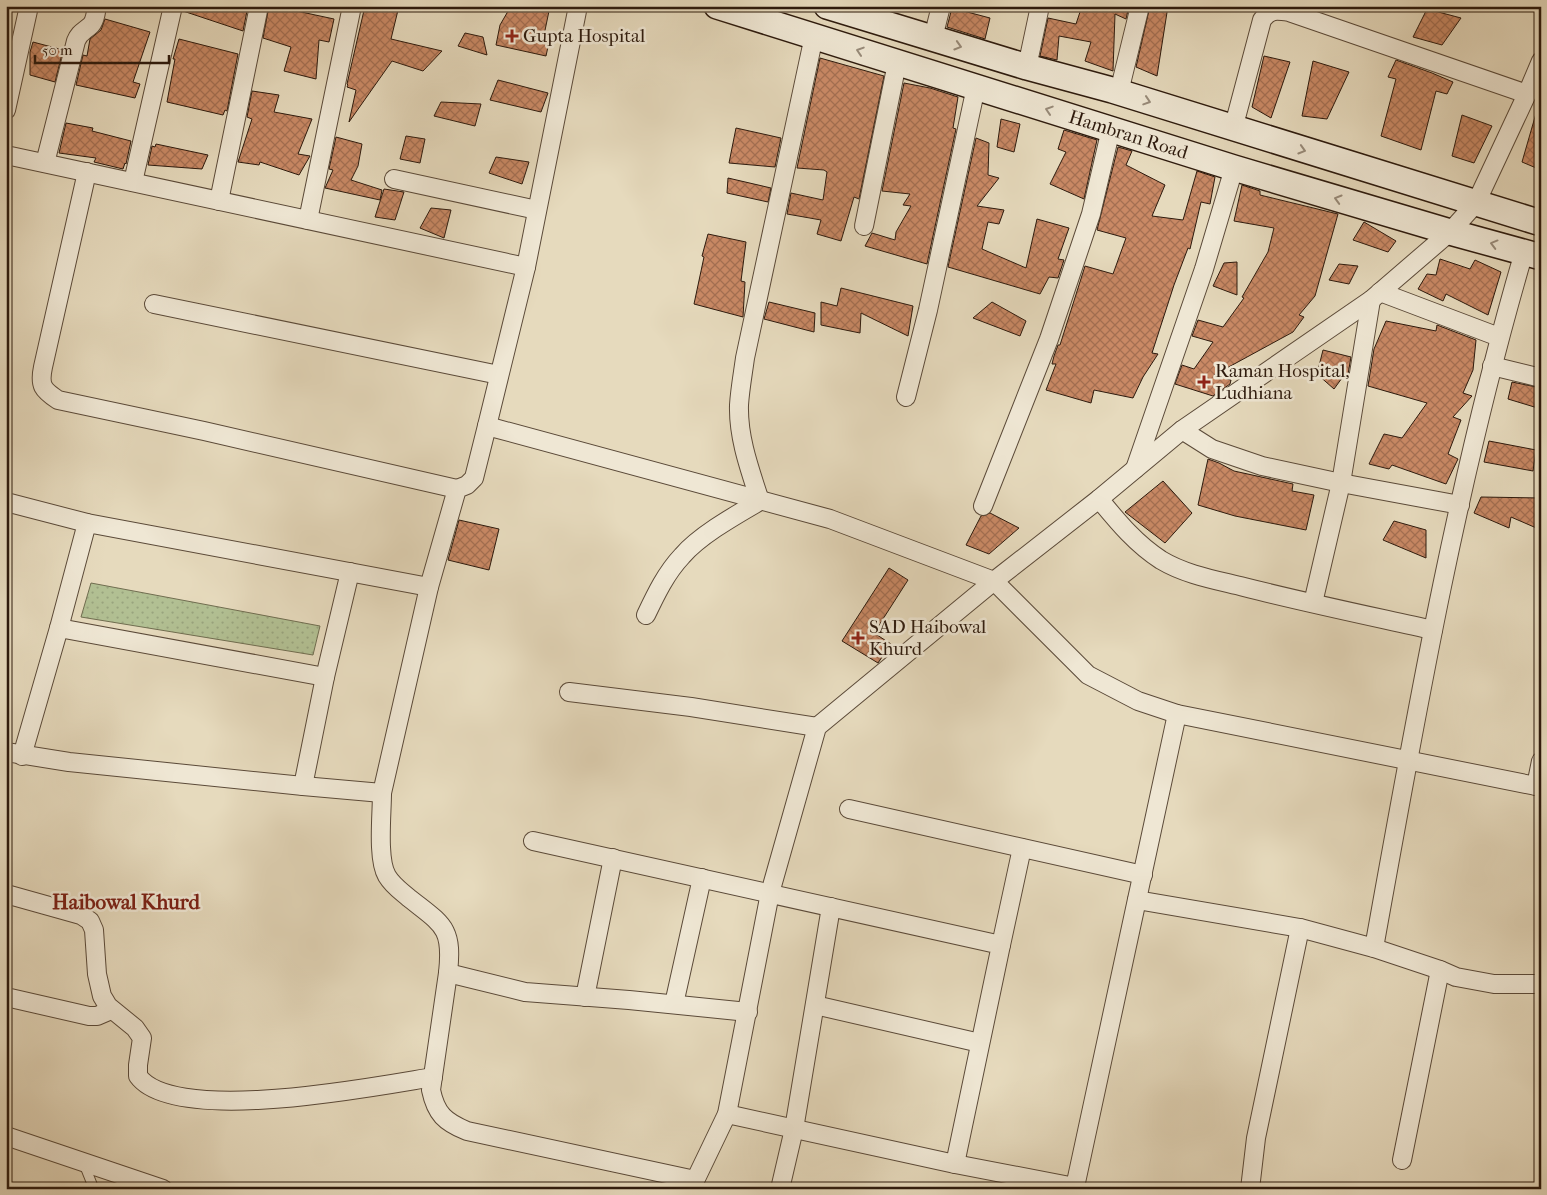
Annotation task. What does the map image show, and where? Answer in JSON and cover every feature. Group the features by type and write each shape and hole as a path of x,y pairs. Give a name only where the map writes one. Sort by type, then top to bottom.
{"main road":[{"name":"Hambran Road","path":"717,6 1234,168 1450,232 1532,254"},
{"name":"Hambran Road","path":"831,7 1027,67 1119,92 1232,129 1541,223"}],"street":[{"path":"6,110 12,54 29,6"},
{"path":"45,163 76,41 80,32 90,26 94,20 97,6"},
{"path":"133,182 173,6"},
{"path":"219,201 259,6"},
{"path":"308,220 352,6"},
{"path":"87,172 43,367 42,385 46,392 58,400 457,489 468,485 474,478 526,267 578,6"},
{"path":"933,38 940,6"},
{"path":"1027,67 1040,6"},
{"path":"1119,92 1140,6"},
{"path":"1232,129 1262,20 1267,13 1273,11 1289,12 1527,94"},
{"path":"760,501 748,467 741,438 739,406 745,358 814,36"},
{"path":"457,489 429,587 382,793 382,861 387,875 395,887 439,922 449,940 448,973 431,1090 434,1102 439,1113 450,1125 467,1132 693,1184 727,1114 770,893 817,727 994,581 1100,499 1182,430 1375,296 1450,232 1476,203 1541,61"},
{"path":"864,226 897,63"},
{"path":"906,397 928,310 976,87"},
{"path":"983,506 1049,339 1090,214 1111,129"},
{"path":"6,155 526,267"},
{"path":"1134,470 1204,269 1234,168"},
{"path":"394,179 537,210"},
{"path":"1374,948 1433,630 1498,337 1532,254"},
{"path":"1375,296 1498,337"},
{"path":"1313,604 1341,483 1375,296"},
{"path":"154,304 499,375"},
{"path":"1492,366 1541,378"},
{"path":"487,426 830,519 994,581 1088,675 1138,701 1177,714 1538,786 1541,761"},
{"path":"1182,430 1212,449 1262,466 1460,505"},
{"path":"1100,499 1126,532 1145,549 1184,571 1313,604 1433,630"},
{"path":"646,615 671,569 690,547 731,518 760,501"},
{"path":"6,502 87,523 429,587"},
{"path":"87,523 59,628 14,754 382,793"},
{"path":"303,786 325,677 350,572"},
{"path":"59,628 325,677"},
{"path":"569,692 817,727"},
{"path":"727,1114 1074,1188 1177,714"},
{"path":"849,809 1143,875"},
{"path":"533,841 1001,945"},
{"path":"955,1164 1022,848"},
{"path":"586,997 613,858"},
{"path":"674,1004 702,878"},
{"path":"6,894 81,915 90,921 94,930 102,996 108,1006 135,1028 142,1038 137,1072 140,1079 159,1090 184,1097 213,1101 324,1095 433,1077"},
{"path":"1138,900 1300,928 1374,948 1456,977 1494,984 1541,984"},
{"path":"780,1189 794,1129 831,907"},
{"path":"1250,1189 1256,1138 1300,928"},
{"path":"1402,1160 1440,970"},
{"path":"448,973 525,992 748,1012"},
{"path":"6,997 89,1016 97,1016 112,1010"},
{"path":"815,1005 980,1043"},
{"path":"6,1136 84,1164 163,1189"}],"lane":[{"path":"84,1164 94,1189"}],"green space":[{"path":"91,583 320,626 313,655 81,617"}],"building":[{"path":"183,6 229,6 247,11 243,31 183,11"},
{"path":"269,6 293,6 292,10 334,19 329,42 319,40 316,79 284,71 291,47 263,38"},
{"path":"365,6 399,6 391,39 442,51 423,71 392,61 349,122 356,90 347,87 347,84"},
{"path":"511,6 532,6 549,11 543,40 549,42 546,56 496,45 500,25"},
{"path":"1082,6 1129,6 1126,19 1115,14 1113,71 1085,61 1091,42 1059,36 1057,60 1040,56 1048,18 1076,24"},
{"path":"1150,6 1168,6 1157,76 1136,67"},
{"path":"952,8 990,18 985,39 947,27"},
{"path":"1427,9 1461,18 1442,45 1413,37"},
{"path":"105,19 150,32 133,82 140,84 135,98 76,85 83,55 87,56 90,39 101,30"},
{"path":"465,33 483,37 487,55 458,46"},
{"path":"179,39 238,54 227,111 225,110 223,115 167,102 175,59 173,59"},
{"path":"33,42 63,50 55,82 30,75 30,52"},
{"path":"1264,56 1290,62 1271,118 1252,107"},
{"path":"820,58 884,76 859,199 854,197 841,241 817,234 821,220 787,214 791,193 823,200 827,172 824,170 797,168"},
{"path":"1396,60 1453,82 1447,94 1436,91 1421,150 1381,136 1396,79 1388,77"},
{"path":"1313,61 1349,72 1327,119 1302,116"},
{"path":"498,80 548,93 541,112 490,100"},
{"path":"904,83 930,88 958,97 953,128 956,129 927,264 865,246 872,233 895,240 896,232 911,206 903,205 910,194 882,191"},
{"path":"252,91 279,95 274,112 312,119 298,154 310,156 299,175 260,162 259,165 238,162 252,119 247,117"},
{"path":"441,102 481,104 475,126 434,116"},
{"path":"1537,110 1541,111 1541,170 1522,162"},
{"path":"1462,115 1492,126 1474,163 1452,156"},
{"path":"1001,119 1020,124 1014,152 997,147"},
{"path":"66,123 93,128 92,131 131,141 126,164 123,169 94,162 96,158 59,153"},
{"path":"736,128 781,138 775,167 729,163"},
{"path":"1064,130 1097,140 1084,199 1050,184 1066,152 1058,149"},
{"path":"406,136 425,139 420,163 400,159"},
{"path":"336,137 362,144 358,166 351,180 382,190 380,200 325,188 333,170 329,169"},
{"path":"976,138 989,143 988,175 999,178 977,206 1004,210 999,224 988,222 982,249 1026,268 1037,219 1069,228 1058,259 1064,260 1058,278 1049,277 1040,294 948,267"},
{"path":"156,144 208,155 202,169 148,165 152,146 155,147"},
{"path":"1118,147 1132,151 1126,165 1165,185 1152,216 1183,220 1197,171 1215,177 1210,204 1201,202 1190,249 1188,248 1174,285 1152,353 1158,354 1143,377 1133,398 1094,390 1091,403 1046,390 1056,364 1052,364 1054,356 1058,345 1060,345 1085,266 1113,274 1126,238 1097,230"},
{"path":"496,157 529,162 522,184 489,173"},
{"path":"728,178 771,188 768,202 727,193"},
{"path":"1242,185 1260,191 1260,195 1338,214 1315,296 1299,315 1304,317 1293,332 1214,375 1231,380 1230,384 1213,396 1175,384 1182,365 1194,369 1213,342 1192,336 1198,320 1223,327 1244,298 1242,297 1268,252 1274,228 1234,221"},
{"path":"384,189 404,192 395,220 375,217"},
{"path":"431,208 451,210 444,238 420,228"},
{"path":"1364,222 1396,241 1388,252 1353,240"},
{"path":"708,234 746,242 741,281 745,282 743,317 694,304 704,257 702,256"},
{"path":"1440,259 1470,269 1475,260 1501,272 1488,315 1446,294 1443,301 1418,289 1427,274 1436,275"},
{"path":"1237,262 1237,295 1213,286 1224,263"},
{"path":"1339,264 1358,266 1349,284 1329,280"},
{"path":"841,288 913,306 908,336 861,313 860,333 821,325 821,302 837,306"},
{"path":"769,302 815,313 814,332 764,319"},
{"path":"992,302 1026,321 1020,336 973,318"},
{"path":"1386,321 1436,331 1437,325 1476,340 1473,370 1463,393 1472,396 1453,417 1461,420 1448,454 1458,459 1446,484 1392,465 1389,469 1369,464 1384,434 1402,438 1427,403 1368,386 1374,349"},
{"path":"1323,350 1351,357 1347,380 1342,378 1334,389 1317,374"},
{"path":"1512,382 1541,388 1541,409 1508,399"},
{"path":"1489,441 1536,450 1533,471 1484,462"},
{"path":"1208,459 1234,471 1293,484 1292,491 1314,495 1306,530 1235,516 1198,505"},
{"path":"1163,481 1192,513 1165,543 1125,512"},
{"path":"1481,497 1541,498 1541,530 1511,517 1509,528 1474,513"},
{"path":"990,513 1019,528 989,554 966,545 981,516"},
{"path":"459,520 499,529 489,570 448,560"},
{"path":"1394,521 1426,530 1426,558 1383,540"},
{"path":"889,568 908,580 874,633 891,644 878,663 842,641"}],"place":[{"name":"Gupta Hospital","path":"512,36"},
{"name":"Raman Hospital, Ludhiana","path":"1204,382"},
{"name":"SAD Haibowal Khurd","path":"858,638"}],"district":[{"name":"Haibowal Khurd","path":"126,902"}]}
